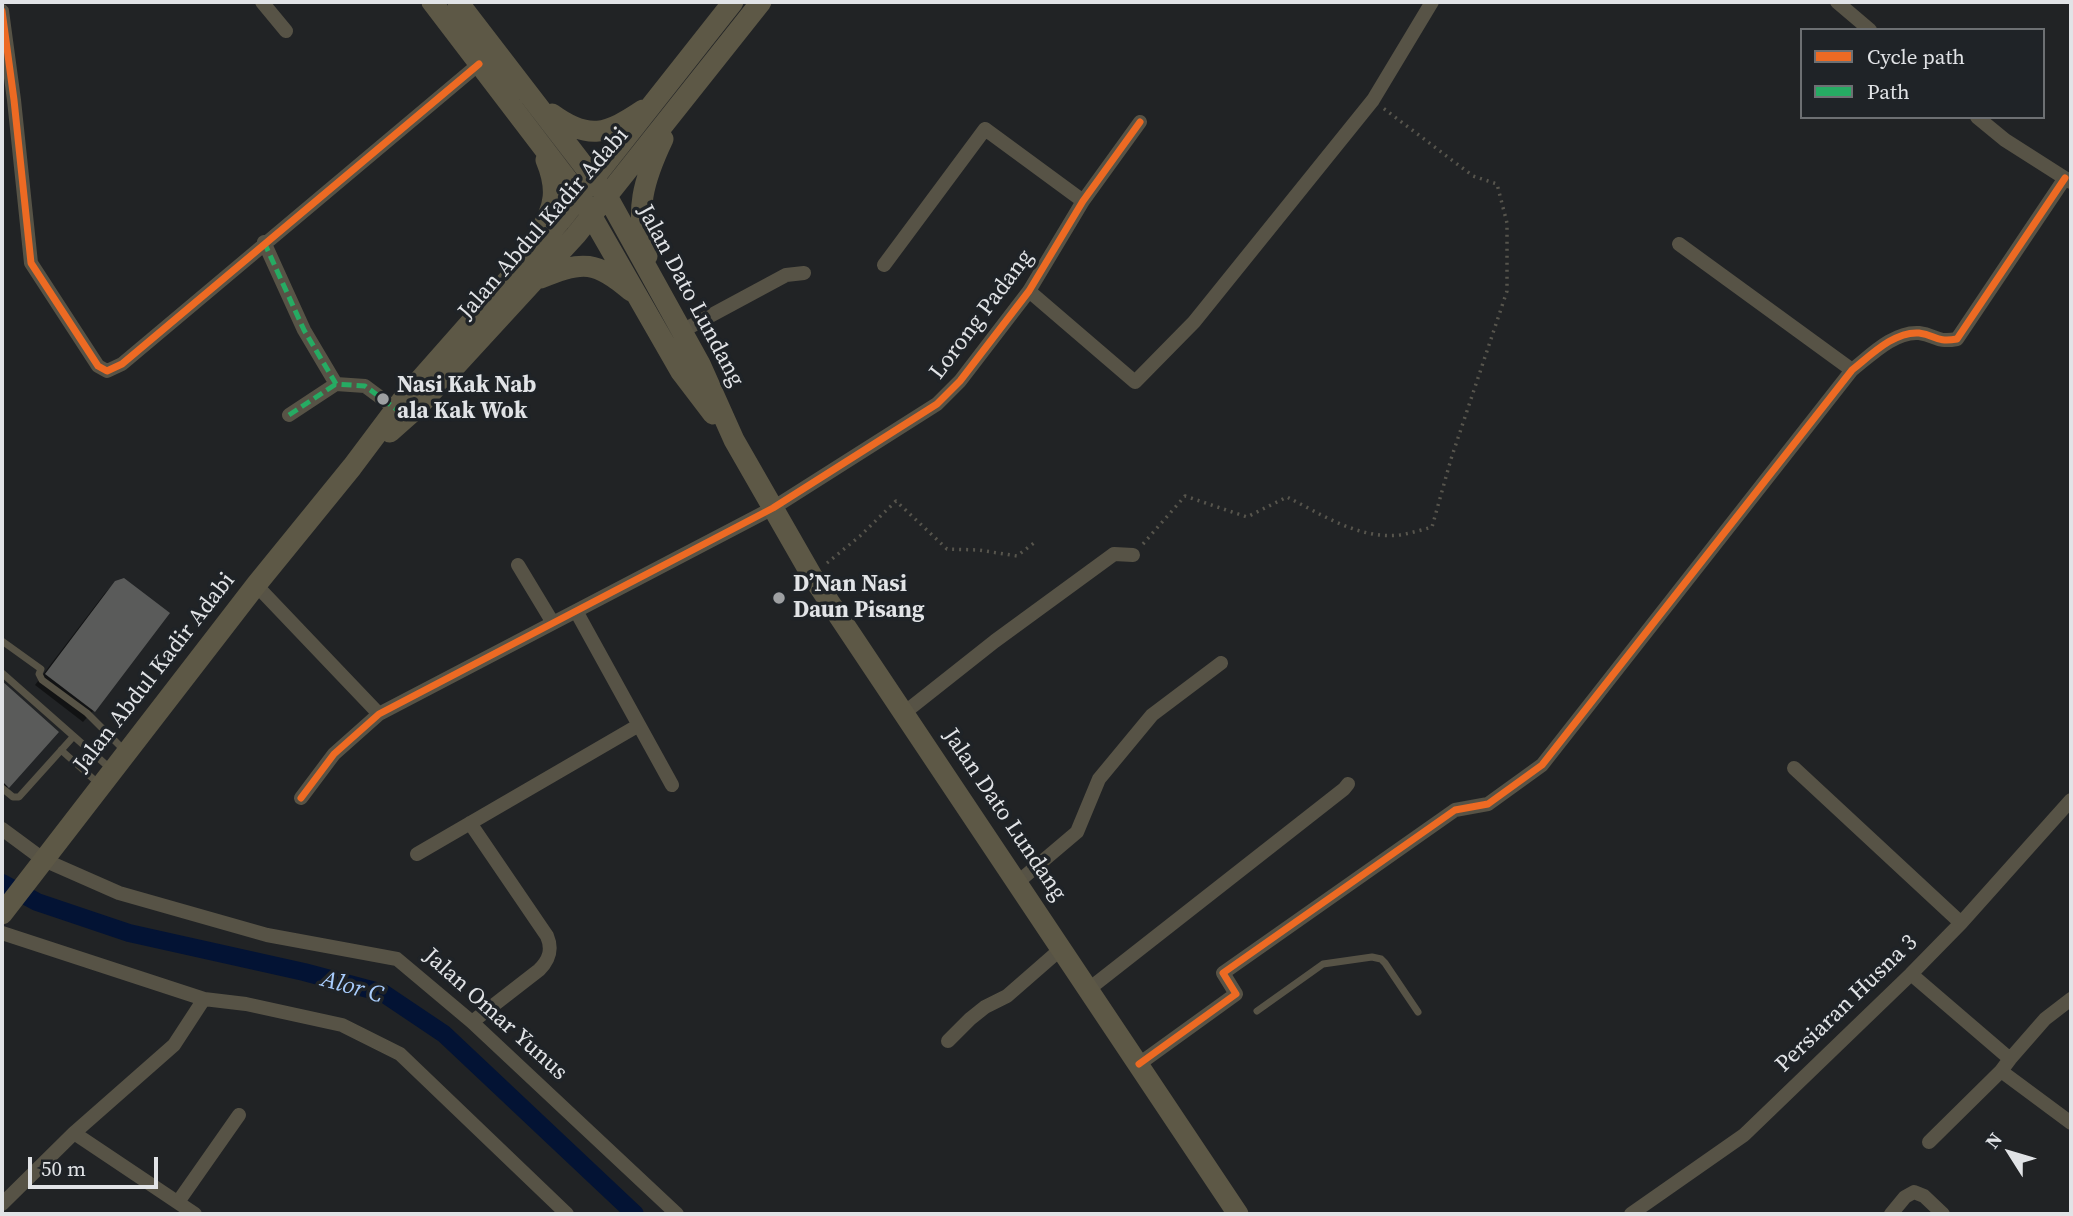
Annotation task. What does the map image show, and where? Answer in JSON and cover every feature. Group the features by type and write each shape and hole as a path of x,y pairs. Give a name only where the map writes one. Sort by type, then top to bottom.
{"main road":[{"name":"Jalan Dato Lundang","path":"432,2 580,196 681,372 734,440"},
{"name":"Jalan Dato Lundang","path":"458,2 601,187 700,363 734,440 812,576 1238,1214"},
{"name":"Jalan Abdul Kadir Adabi","path":"3,912 396,409 527,273 593,215 601,187 654,102 733,2"},
{"name":"Jalan Abdul Kadir Adabi","path":"352,467 417,408 527,273 580,196 601,187 679,106 761,2"},
{"path":"537,103 580,131 598,132 616,126 654,102"},
{"path":"654,279 644,245 641,202 651,164 679,106"},
{"path":"540,142 551,176 554,202 527,273 582,265 596,267 612,275 640,299"}],"street":[{"path":"2,2 10,2"},
{"path":"262,2 286,32"},
{"path":"1029,291 1135,382 1210,303 1373,100 1432,2"},
{"path":"1837,2 1868,28"},
{"path":"2,10 31,263 98,366 107,371 115,369 479,64"},
{"path":"1139,1064 1237,994 1223,973 1455,810 1485,806 1542,765 1852,370 1897,337 1919,333 1943,342 1957,339 2068,180 2006,140 1980,119"},
{"name":"Lorong Padang","path":"301,798 334,754 379,714 773,508 937,404 960,381 1029,291 1083,201 1140,122"},
{"path":"884,265 985,129 1083,201"},
{"path":"264,243 304,330 336,384"},
{"path":"1679,244 1852,370"},
{"path":"682,331 786,275 804,273"},
{"path":"289,415 336,384 365,386 396,409"},
{"path":"904,713 995,641 1114,554 1133,555"},
{"path":"518,565 553,623"},
{"path":"256,585 379,714"},
{"path":"576,611 672,785"},
{"path":"1018,882 1077,832 1100,779 1153,715 1222,663"},
{"path":"417,854 639,725"},
{"path":"1794,768 1961,923"},
{"path":"1089,989 1348,784"},
{"name":"Persiaran Husna 3","path":"1631,1214 1744,1135 1961,923 2071,800"},
{"path":"470,823 547,936 550,949 543,966 472,1022"},
{"name":"Jalan Omar Yunus","path":"2,829 38,867 267,935 397,959 472,1022 677,1214"},
{"path":"2,933 204,999 246,1004 342,1025 400,1054 567,1214"},
{"path":"948,1041 970,1018 1007,996 1062,948"},
{"path":"1911,974 2071,1123"},
{"path":"2,1204 74,1133 174,1045 204,999"},
{"path":"1929,1142 2006,1065 2045,1020 2071,999"},
{"path":"178,1202 239,1115"},
{"path":"74,1133 195,1214"},
{"path":"1891,1214 1905,1197 1914,1192 1924,1196 1943,1214"}],"lane":[{"path":"2,641 41,669 39,674 42,680 87,713 127,752"},
{"path":"2,673 73,737 107,778"},
{"path":"2,788 13,797 19,797 73,737"},
{"path":"61,750 107,778"},
{"path":"1257,1011 1323,964 1373,957 1385,963 1418,1012"}],"path":[{"path":"1133,555 1185,496 1247,517 1287,497 1340,524 1371,533 1398,535 1432,527 1451,459 1507,292 1507,223 1497,184 1473,176 1373,100"},
{"path":"812,576 860,536 896,501 947,549 979,550 1017,556 1034,543"}],"building":[{"path":"124,578 170,613 95,712 45,674 115,581"},
{"path":"2,681 59,732 9,788 2,781"}],"waterway":[{"name":"Alor C","path":"2,883 37,902 129,933 304,972 383,993 444,1034 635,1214"}],"marked path":[{"path":"264,242 304,330 336,384 365,386 396,409"},
{"path":"289,415 336,384"}],"cycle path":[{"path":"2,11 31,263 98,366 107,371 122,364 479,64"},
{"path":"301,798 334,754 379,714 773,508 937,404 960,381 1029,291 1083,201 1140,122"},
{"path":"1139,1064 1236,994 1223,973 1455,810 1488,804 1542,765 1852,370 1892,340 1910,333 1940,339 1957,339 2065,178"}],"place":[{"name":"Nasi Kak Nab ala Kak Wok","path":"383,399"},
{"name":"D’Nan Nasi Daun Pisang","path":"779,598"}]}
